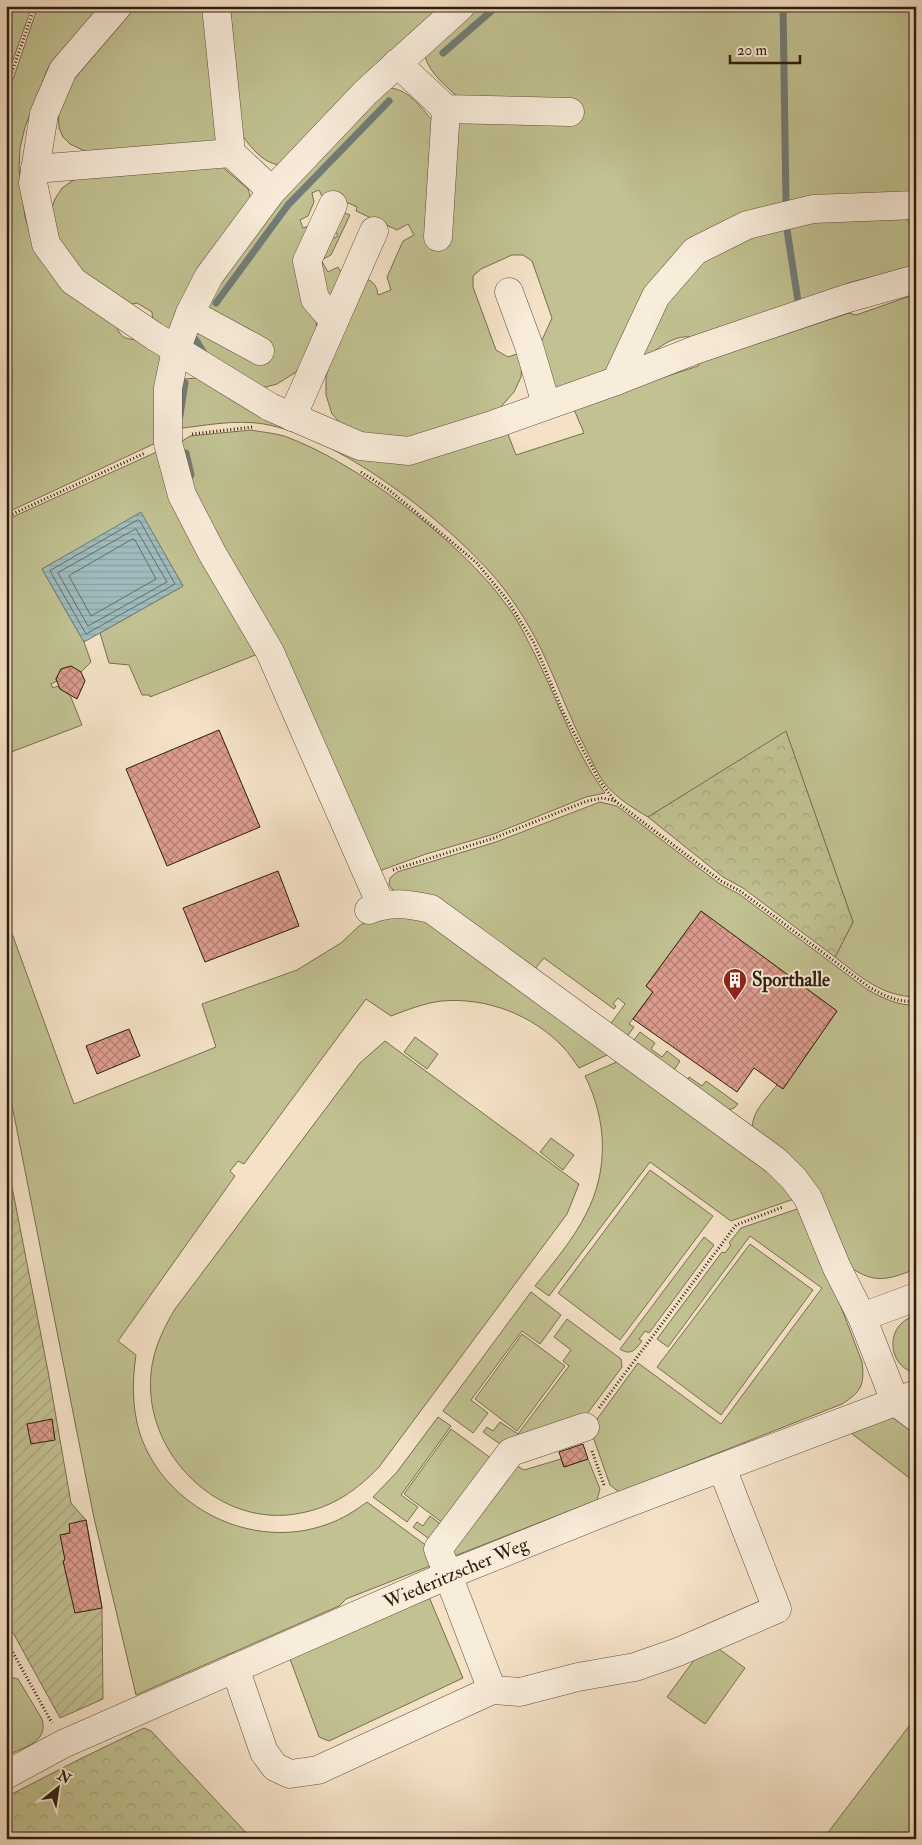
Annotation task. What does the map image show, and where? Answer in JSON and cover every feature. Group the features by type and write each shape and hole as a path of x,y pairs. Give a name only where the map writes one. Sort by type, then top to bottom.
{"street":[{"path":"118,6 63,70 44,114 33,183 46,244 74,281 176,350 270,407 360,446 409,451 495,424 546,404 616,381 694,350 845,300 916,279"},
{"path":"216,6 231,153 272,191"},
{"path":"460,6 366,92 272,191 209,276 190,313 176,350 168,388 168,443 182,495 212,553 270,652 375,908 405,903 431,909 776,1162 794,1179 808,1198 837,1268 909,1404"},
{"path":"397,63 446,109 570,112"},
{"path":"438,237 446,109"},
{"path":"35,169 231,153"},
{"path":"333,205 307,261 315,298 334,321"},
{"path":"616,381 656,296 695,251 747,225 813,209 916,205"},
{"path":"292,417 374,231"},
{"path":"509,292 529,346 546,404"},
{"path":"190,313 260,351"},
{"path":"862,1317 916,1297"},
{"name":"Wiederitzscher Weg","path":"6,1775 63,1744 448,1575 612,1509 722,1468 909,1404"},
{"path":"492,1690 438,1549 511,1452 584,1427"},
{"path":"235,1668 264,1752 275,1768 290,1774 318,1770 492,1690 520,1692 578,1677 635,1667 678,1652 777,1609 722,1468"}],"path":[{"path":"6,89 35,6"},
{"path":"6,517 188,434 242,427 260,428"},
{"path":"356,469 389,490 465,552 477,563 508,601 534,643 564,714 599,780 615,801 721,881 740,891 868,987 886,996 908,1002 916,1001"},
{"path":"375,908 384,878 390,871 494,838 587,801 603,798 615,801"},
{"path":"612,1509 584,1427 736,1225 808,1198"},
{"path":"6,1640 51,1722"}],"green space":[{"path":"6,6 32,6 6,80"},
{"path":"38,6 100,6 48,68 25,127 20,148 19,169 25,217 32,239 114,318 120,334 127,339 145,339 158,351 163,360 160,441 6,513 6,100"},
{"path":"136,6 209,6 221,142 103,155 85,151 70,144 63,137 59,128 58,106 74,79"},
{"path":"230,6 452,6 282,165 265,159 255,151 242,135"},
{"path":"471,6 916,6 916,193 735,219 602,376 557,389 551,384 535,343 542,340 552,318 532,261 523,255 512,255 481,269 473,276 473,287 496,350 508,357 520,353 522,363 521,377 514,392 498,410 406,441 386,441 346,429 332,414 326,395 326,377 333,353 366,279 375,285 378,295 391,290 387,277 403,241 414,235 408,224 397,230 356,211 357,207 344,201 342,205 322,196 319,190 312,193 314,202 308,216 300,220 303,228 309,226 317,332 303,363 296,372 277,384 266,387 254,386 190,343 199,332 207,315 207,305 240,245 386,88 407,94 433,121 460,99 434,74 425,56"},
{"path":"219,164 248,189 251,199 171,329 153,326 152,312 137,303 123,306 93,285 50,228 50,213 55,199 62,188 75,179"},
{"path":"342,212 350,215 331,255 321,260 326,234 330,240 338,236 334,229"},
{"path":"900,215 910,222 916,231 916,255 914,262 905,274 880,278 871,277 848,283 841,287 690,337 671,340 659,347 644,360 632,359 679,281 723,246 786,223"},
{"path":"321,260 328,272 338,267 343,276 331,306 318,279"},
{"path":"916,294 916,997 904,996 882,989 863,978 835,957 853,922 786,732 648,817 616,795 600,777 574,725 541,649 511,598 468,549 415,504 355,462 293,432 264,424 242,422 174,429 184,379 197,378 334,444 506,429 516,455 584,433 573,407 849,313 856,315"},
{"path":"251,430 284,436 312,448 374,484 434,530 486,579 509,608 525,634 583,758 605,793 586,797 494,834 426,854 382,870 379,877 214,546 176,445 190,436"},
{"path":"161,450 263,652 150,697 150,695 142,695 129,665 109,663 100,633 183,586 141,513 42,569 84,642 91,662 81,672 71,666 61,669 56,679 57,681 51,684 53,688 58,686 70,695 82,725 6,754 6,520"},
{"path":"786,731 853,922 835,957 743,888 723,877 648,817"},
{"path":"600,802 617,806 720,884 739,894 868,990 897,1003 916,1005 916,1238 910,1240 916,1254 916,1269 890,1278 875,1278 859,1273 850,1267 753,1132 752,1125 760,1107 777,1085 783,1088 837,1011 701,912 646,986 653,992 629,1024 634,1027 626,1038 609,1026 625,1004 618,998 613,1004 616,1006 614,1009 544,958 534,970 392,889 389,885 390,878 397,872 496,842"},
{"path":"418,915 608,1052 607,1055 579,1068 563,1047 538,1026 508,1010 492,1005 475,1002 442,1001 422,1005 391,1016 366,999 244,1164 238,1161 230,1171 235,1176 118,1341 136,1355 133,1395 140,1434 152,1460 169,1483 191,1502 215,1517 242,1527 270,1532 299,1531 328,1524 348,1515 367,1502 431,1549 435,1564 346,1599 339,1606 136,1695 94,1518 6,1075 6,917 74,1104 216,1047 202,1004 297,970 341,943 359,926 373,918"},
{"path":"640,1032 655,1043 651,1049 662,1057 667,1051 680,1061 674,1070 632,1043"},
{"path":"415,1037 438,1054 427,1069 404,1052"},
{"path":"385,1041 579,1184 567,1214 379,1467 371,1475 344,1496 324,1507 313,1510 301,1513 271,1515 242,1510 216,1498 193,1480 174,1457 160,1431 152,1403 151,1373 156,1348 175,1309 360,1063"},
{"path":"619,1061 770,1169 794,1199 731,1221 650,1162 549,1296 535,1286 581,1224 599,1180 602,1163 601,1127 598,1110 585,1076"},
{"path":"689,1077 702,1086 706,1081 738,1104 728,1110 685,1082"},
{"path":"551,1138 574,1155 563,1170 540,1152"},
{"path":"6,1156 48,1371 71,1503 86,1520 102,1608 103,1699 60,1718 6,1620"},
{"path":"650,1170 713,1216 620,1340 558,1293"},
{"path":"803,1207 862,1362 863,1377 857,1392 842,1404 619,1492 610,1485 591,1431 592,1426 638,1363 721,1424 822,1288 750,1236 668,1347 657,1339 722,1252 725,1253 731,1245 729,1243 741,1228"},
{"path":"704,1237 714,1245 649,1333 645,1331 639,1339 642,1341 632,1351 627,1352 620,1349"},
{"path":"750,1244 813,1290 721,1415 657,1367"},
{"path":"531,1292 561,1315 540,1344 522,1331 471,1400 488,1413 473,1433 443,1411"},
{"path":"912,1316 914,1322 916,1322 916,1373 902,1366 894,1352 893,1344 897,1329"},
{"path":"567,1319 621,1359 622,1367 584,1418 500,1444 483,1432 487,1427 493,1431 500,1422 518,1434 569,1366 563,1361 571,1350 554,1337"},
{"path":"522,1334 565,1366 517,1431 475,1399"},
{"path":"438,1417 451,1426 401,1495 418,1507 407,1522 373,1497 397,1472"},
{"path":"892,1417 916,1435 916,1483 851,1433"},
{"path":"451,1429 495,1461 447,1526 404,1494"},
{"path":"561,1459 564,1467 588,1459 600,1489 597,1500 452,1557 447,1548 510,1462 524,1470"},
{"path":"430,1516 447,1529 436,1544 413,1527 417,1522 423,1526"},
{"path":"429,1597 463,1678 329,1741 319,1737 290,1659"},
{"path":"708,1641 745,1668 705,1724 667,1697"},
{"path":"6,1676 18,1679 42,1719 43,1727 42,1734 33,1743 6,1756"},
{"path":"916,1717 916,1839 823,1839"},
{"path":"144,1728 151,1731 252,1839 6,1839 6,1797"}],"water":[{"path":"141,512 183,586 84,642 42,569"}],"building":[{"path":"71,666 81,672 85,681 77,699 60,689 56,679 61,669"},
{"path":"219,730 260,827 167,866 126,769"},
{"path":"278,871 299,926 205,962 183,908"},
{"name":"Sporthalle","path":"701,911 837,1011 783,1089 754,1068 737,1092 633,1019 653,992 646,986"},
{"path":"129,1029 140,1056 97,1074 86,1046"},
{"path":"52,1419 55,1440 31,1444 27,1424"},
{"path":"583,1444 588,1459 564,1467 559,1452"},
{"path":"86,1520 102,1608 75,1613 63,1561 65,1560 60,1535 70,1533 69,1524"}],"waterway":[{"path":"443,53 497,6"},
{"path":"783,6 786,203"},
{"path":"216,303 288,205 389,101"},
{"path":"786,223 798,301"},
{"path":"196,340 205,355"},
{"path":"180,415 185,383"},
{"path":"186,453 191,475"}],"place":[{"name":"Sporthalle","path":"735,1001"}]}
